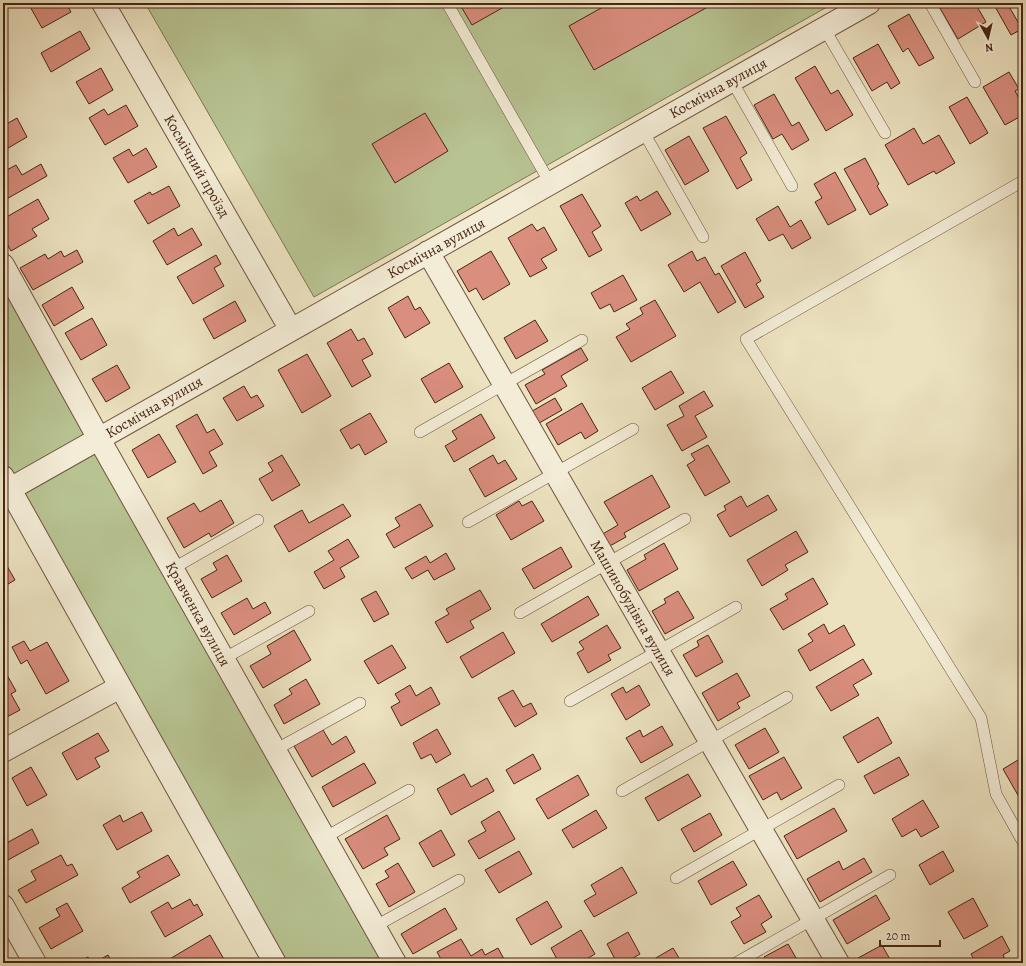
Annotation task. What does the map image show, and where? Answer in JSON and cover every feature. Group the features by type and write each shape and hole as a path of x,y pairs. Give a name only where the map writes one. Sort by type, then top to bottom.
{"street":[{"name":"Космічний проїзд","path":"103,3 291,330"},
{"name":"Космічна вулиця","path":"5,486 99,439 869,3"},
{"name":"Машинобудівна вулиця","path":"428,252 838,963"},
{"name":"Кравченка вулиця","path":"3,265 99,439 394,963"},
{"path":"5,486 120,686 275,963"},
{"path":"3,751 120,686"},
{"path":"3,906 36,963"}],"lane":[{"path":"447,3 550,183"},
{"path":"930,3 975,82"},
{"path":"824,28 885,133"},
{"path":"732,81 792,186"},
{"path":"643,131 703,237"},
{"path":"1023,181 746,339 981,718 996,794 1023,842"},
{"path":"420,432 582,340"},
{"path":"468,522 633,428"},
{"path":"520,613 685,519"},
{"path":"172,568 258,520"},
{"path":"570,701 736,607"},
{"path":"223,659 309,611"},
{"path":"622,791 787,697"},
{"path":"275,750 360,703"},
{"path":"676,878 839,785"},
{"path":"324,838 409,790"},
{"path":"736,963 890,875"},
{"path":"374,926 459,880"}],"green space":[{"path":"145,3 834,3 314,297"},
{"path":"3,278 386,963 283,963 3,460"}],"building":[{"path":"28,3 66,3 71,12 42,28"},
{"path":"459,3 511,3 472,25"},
{"path":"610,3 715,3 594,70 569,26"},
{"path":"937,3 975,3 986,22 958,39"},
{"path":"993,3 1007,3 1022,29 1011,35"},
{"path":"909,14 934,58 919,66 908,48 903,52 888,26"},
{"path":"80,31 90,49 51,72 41,53"},
{"path":"878,44 900,83 891,89 887,82 872,91 853,58"},
{"path":"815,66 831,94 838,90 853,115 826,131 795,78"},
{"path":"101,68 113,90 89,104 76,82"},
{"path":"1009,72 1019,89 1015,91 1021,102 1023,100 1023,115 1005,125 983,87"},
{"path":"774,94 792,126 799,122 809,140 792,150 782,134 773,139 754,105"},
{"path":"967,97 988,133 970,144 949,107"},
{"path":"126,105 138,126 105,145 89,118 104,109 108,115"},
{"path":"425,113 448,151 395,183 372,144"},
{"path":"726,116 747,153 740,158 752,180 737,189 703,128"},
{"path":"17,118 27,137 3,151 3,126"},
{"path":"914,128 923,144 939,135 955,163 936,174 934,171 908,185 885,145"},
{"path":"689,136 709,171 685,185 665,150"},
{"path":"146,148 157,167 128,183 113,158 129,149 133,156"},
{"path":"865,158 879,184 877,186 888,205 870,215 844,169"},
{"path":"41,164 47,176 3,201 3,172 16,165 22,175"},
{"path":"835,172 856,210 828,225 815,202 822,198 814,184"},
{"path":"169,186 180,206 148,224 134,201 150,192 152,195"},
{"path":"657,191 671,214 641,231 625,203 637,196 640,201"},
{"path":"582,194 601,226 592,232 602,250 589,257 560,206"},
{"path":"38,199 49,219 32,229 37,236 11,251 3,236 3,219"},
{"path":"778,206 790,227 801,220 811,238 792,249 783,234 769,241 756,219"},
{"path":"532,224 537,231 544,227 557,250 541,259 547,268 530,277 508,238"},
{"path":"174,228 178,236 192,228 202,245 167,265 153,241"},
{"path":"77,250 83,262 33,290 20,268 45,254 48,259 61,251 64,257"},
{"path":"491,251 510,284 483,300 476,288 469,292 457,271"},
{"path":"692,251 697,261 705,257 715,275 719,273 736,302 718,313 700,282 684,292 668,265"},
{"path":"745,252 761,281 756,284 764,297 745,308 721,266"},
{"path":"216,255 221,264 214,268 224,286 193,304 177,277"},
{"path":"623,275 637,300 614,312 610,304 600,309 591,293"},
{"path":"72,287 84,308 54,326 42,305"},
{"path":"408,296 415,310 420,307 430,323 405,338 388,308"},
{"path":"655,300 676,336 631,362 616,337 630,329 626,324 643,314 640,308"},
{"path":"235,301 246,321 214,339 203,319"},
{"path":"92,318 107,345 81,360 65,333"},
{"path":"535,320 548,341 516,359 504,338"},
{"path":"351,329 358,341 364,338 373,354 362,360 371,376 352,387 327,343"},
{"path":"581,348 588,360 561,376 567,386 536,404 525,385 545,374 542,370"},
{"path":"307,354 331,396 302,413 278,370"},
{"path":"449,363 463,387 435,403 421,379"},
{"path":"117,365 130,388 106,402 92,379"},
{"path":"671,371 684,393 655,410 642,388"},
{"path":"244,386 251,398 257,395 264,406 237,421 223,398"},
{"path":"704,391 713,406 695,416 707,437 682,451 667,425 684,416 679,406"},
{"path":"555,398 562,410 534,426 527,414"},
{"path":"582,403 598,431 585,439 581,432 558,445 546,424"},
{"path":"370,413 387,442 365,455 359,444 351,449 340,430"},
{"path":"197,414 207,433 214,429 223,444 209,452 217,466 203,474 176,426"},
{"path":"481,414 495,438 454,462 445,446 457,439 452,431"},
{"path":"159,434 176,462 148,478 132,450"},
{"path":"708,445 730,482 705,496 687,465 695,460 691,454"},
{"path":"282,455 300,485 272,501 259,479 273,471 268,463"},
{"path":"493,455 498,464 505,460 517,479 485,497 469,469"},
{"path":"652,475 670,507 624,533 626,537 608,547 601,535 618,525 604,502"},
{"path":"768,495 777,510 730,537 717,515 726,510 724,506 741,496 747,507"},
{"path":"221,500 234,523 211,537 209,533 184,548 167,518 194,503 200,512"},
{"path":"519,501 522,506 532,501 544,521 511,540 496,515"},
{"path":"343,504 351,516 289,552 274,526 302,510 309,523"},
{"path":"420,504 433,526 394,548 386,534 400,526 395,518"},
{"path":"796,531 808,552 785,565 788,570 762,586 747,560"},
{"path":"348,539 359,557 340,568 345,577 324,589 314,572 334,560 328,551"},
{"path":"664,543 678,569 639,591 627,570 646,559 644,555"},
{"path":"561,547 572,567 534,589 522,569"},
{"path":"446,553 455,569 434,580 428,570 412,579 405,568 426,556 430,563"},
{"path":"227,555 242,581 212,598 201,579 217,570 213,563"},
{"path":"3,559 15,580 3,587"},
{"path":"813,578 828,604 783,630 770,609 788,599 785,594"},
{"path":"480,590 491,609 470,621 474,628 447,643 435,622 449,614 446,609"},
{"path":"376,591 389,614 374,622 361,599"},
{"path":"678,591 694,618 665,634 652,611 666,603 664,599"},
{"path":"588,596 599,615 552,642 541,624"},
{"path":"247,598 253,609 265,602 271,613 234,635 221,613"},
{"path":"824,624 829,634 844,625 855,645 810,671 798,650 813,641 808,634"},
{"path":"607,625 621,648 608,655 611,660 588,673 577,653 584,649 579,642"},
{"path":"294,630 311,660 263,688 250,666 271,654 267,646"},
{"path":"503,632 515,653 472,678 460,657"},
{"path":"708,635 723,662 696,677 683,655 699,646 697,641"},
{"path":"24,641 30,651 47,642 69,681 46,694 27,660 21,664 12,647"},
{"path":"392,645 406,668 378,684 364,661"},
{"path":"863,659 872,674 853,685 859,695 831,711 816,687"},
{"path":"737,673 750,696 737,703 740,708 718,721 702,693"},
{"path":"7,675 16,691 11,694 20,710 3,719 3,677"},
{"path":"306,679 320,704 284,724 274,705 292,694 289,689"},
{"path":"410,685 416,696 431,687 440,704 401,726 391,707 400,702 395,694"},
{"path":"639,685 650,705 626,720 611,694 623,687 626,693"},
{"path":"513,690 523,707 531,703 537,714 515,727 498,698"},
{"path":"878,717 892,743 858,763 843,737"},
{"path":"662,726 673,745 641,763 626,738 640,730 643,737"},
{"path":"765,728 779,752 749,769 735,745"},
{"path":"437,729 451,754 436,763 431,754 421,759 413,743"},
{"path":"323,730 332,745 346,736 355,752 312,777 294,746"},
{"path":"98,733 109,751 95,758 100,767 77,780 62,753"},
{"path":"533,754 541,769 514,784 506,770"},
{"path":"784,757 802,788 781,800 777,792 763,800 749,776"},
{"path":"899,757 909,775 874,794 864,776"},
{"path":"1023,757 1023,804 1003,769"},
{"path":"364,763 376,783 333,807 322,787"},
{"path":"31,767 47,795 27,806 12,778"},
{"path":"464,774 471,787 487,778 494,791 451,815 437,789"},
{"path":"688,774 701,796 658,821 645,798"},
{"path":"578,775 589,795 548,819 536,799"},
{"path":"923,800 939,827 921,837 916,829 902,837 892,819"},
{"path":"834,808 847,831 797,859 784,836"},
{"path":"596,810 607,828 573,848 562,830"},
{"path":"499,811 515,839 479,859 468,841 486,831 481,822"},
{"path":"142,812 152,831 117,850 103,825 120,815 123,822"},
{"path":"710,813 722,835 694,852 681,829"},
{"path":"387,815 400,839 384,848 388,855 363,869 345,839"},
{"path":"32,829 39,843 8,860 3,850 3,845"},
{"path":"441,830 455,855 433,867 419,843"},
{"path":"519,851 532,874 499,893 485,870"},
{"path":"943,851 954,871 930,885 919,865"},
{"path":"61,855 67,866 72,864 78,875 26,903 18,890 36,880 31,871"},
{"path":"168,855 180,875 130,903 122,888 140,877 137,872"},
{"path":"864,858 872,872 820,902 807,879 839,861 843,870"},
{"path":"733,861 747,885 711,905 698,881"},
{"path":"398,863 415,892 389,907 376,884 389,877 385,871"},
{"path":"622,867 637,893 594,917 584,901 596,894 591,885"},
{"path":"759,895 772,917 761,924 766,932 744,944 731,922 741,916 736,908"},
{"path":"876,895 890,919 847,944 833,920"},
{"path":"973,898 988,926 964,939 948,912"},
{"path":"190,899 194,906 197,904 203,915 165,937 151,912 168,902 172,909"},
{"path":"547,901 562,927 531,945 516,919"},
{"path":"67,903 83,931 51,949 39,928 60,916 56,909"},
{"path":"445,908 457,929 413,954 401,934"},
{"path":"581,930 595,954 580,963 559,963 551,948"},
{"path":"628,932 640,954 625,963 617,963 607,944"},
{"path":"210,935 225,961 222,963 163,963"},
{"path":"1002,936 1010,951 1003,955 1007,963 976,963 971,954"},
{"path":"461,939 471,956 482,949 485,955 498,948 504,959 498,963 439,963 442,961 437,952"},
{"path":"788,944 799,963 768,963 764,957"},
{"path":"882,945 892,963 861,963 858,958"},
{"path":"673,948 682,963 649,962"},
{"path":"108,955 113,963 94,963"},
{"path":"88,957 92,963 77,963"}]}
